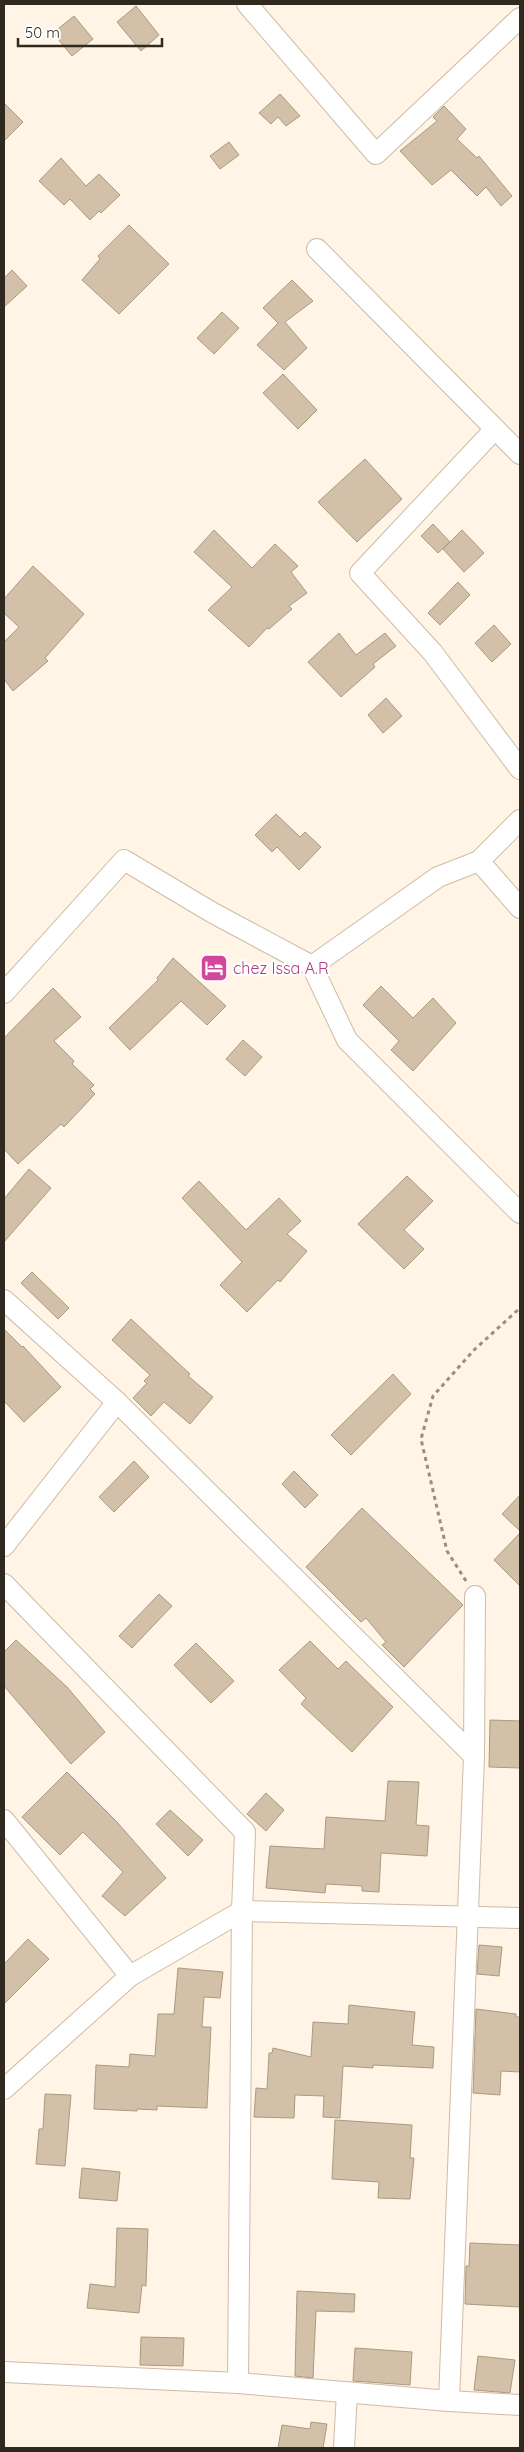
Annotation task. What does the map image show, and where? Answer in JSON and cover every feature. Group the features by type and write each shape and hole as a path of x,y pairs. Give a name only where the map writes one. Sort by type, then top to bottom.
{"street":[{"path":"247,4 376,154 520,18"},
{"path":"317,249 520,454"},
{"path":"495,429 360,573 433,653 520,769"},
{"path":"312,966 438,877 479,861 520,820"},
{"path":"4,993 124,860 213,914 312,966 347,1040 520,1213"},
{"path":"479,861 520,908"},
{"path":"4,1300 117,1402 474,1756"},
{"path":"4,1546 117,1402"},
{"path":"4,1584 245,1832 242,1911 238,2383"},
{"path":"449,2401 474,1756 476,1596"},
{"path":"5,1823 130,1976"},
{"path":"4,2089 130,1976 242,1911 520,1918"},
{"path":"4,2372 238,2383 449,2401 520,2405"},
{"path":"344,2448 347,2392"}],"path":[{"path":"476,1596 447,1551 422,1439 433,1396 474,1350 520,1308"}],"building":[{"path":"136,6 159,35 141,51 117,22"},
{"path":"74,16 93,39 72,56 53,33"},
{"path":"280,94 300,116 286,126 278,117 271,124 259,113"},
{"path":"4,103 23,122 4,141"},
{"path":"444,106 466,129 457,139 477,158 479,156 512,196 501,206 486,187 477,196 451,170 432,185 400,151 437,121 433,117"},
{"path":"229,142 239,155 220,169 210,156"},
{"path":"61,158 86,186 99,174 120,195 101,213 99,211 90,220 70,199 64,205 39,181"},
{"path":"129,225 169,264 119,314 82,280 100,259 98,256"},
{"path":"12,270 27,286 4,307 4,278"},
{"path":"292,280 313,301 285,322 307,348 284,370 257,345 278,323 263,308"},
{"path":"222,312 239,328 214,354 197,338"},
{"path":"283,374 317,410 298,429 263,393"},
{"path":"365,459 402,499 357,542 318,502"},
{"path":"433,524 450,542 438,553 421,536"},
{"path":"214,530 252,568 275,544 298,566 291,572 307,593 289,606 292,609 269,629 267,628 249,647 208,610 232,587 194,552"},
{"path":"462,530 484,553 464,572 443,549"},
{"path":"33,566 84,614 45,658 48,661 13,691 4,679 4,642 19,627 4,613 4,599"},
{"path":"458,582 470,595 440,625 428,613"},
{"path":"494,625 511,644 492,662 475,643"},
{"path":"339,633 356,655 385,633 396,646 373,664 375,667 341,697 308,662"},
{"path":"386,698 402,716 383,733 368,715"},
{"path":"276,814 300,837 305,832 321,847 299,870 277,847 272,852 255,835"},
{"path":"173,958 226,1006 207,1025 181,1001 130,1050 109,1028 158,980 157,978"},
{"path":"381,986 413,1018 433,998 456,1023 413,1071 391,1050 399,1041 363,1005"},
{"path":"53,988 81,1017 54,1041 74,1061 72,1064 94,1085 90,1089 95,1094 64,1127 61,1124 18,1164 4,1149 4,1038"},
{"path":"243,1040 262,1057 245,1076 226,1059"},
{"path":"29,1169 51,1188 4,1242 4,1199"},
{"path":"407,1176 433,1201 404,1230 424,1249 404,1269 358,1224"},
{"path":"199,1181 246,1230 279,1198 301,1221 287,1234 307,1251 280,1282 278,1280 247,1312 220,1285 242,1262 182,1198"},
{"path":"32,1272 69,1308 58,1319 21,1283"},
{"path":"131,1319 190,1374 188,1376 213,1397 190,1424 164,1402 151,1416 133,1398 147,1383 144,1381 150,1375 112,1340"},
{"path":"4,1329 23,1346 61,1387 24,1422 4,1401"},
{"path":"393,1374 411,1394 351,1455 331,1435"},
{"path":"134,1461 149,1477 114,1512 99,1497"},
{"path":"294,1471 318,1495 305,1508 282,1484"},
{"path":"520,1495 520,1531 502,1514"},
{"path":"362,1508 463,1605 404,1667 382,1645 386,1642 366,1618 361,1622 306,1567"},
{"path":"520,1533 520,1586 494,1560"},
{"path":"159,1594 172,1606 132,1648 119,1636"},
{"path":"16,1640 67,1687 105,1732 71,1764 4,1686 4,1652"},
{"path":"310,1641 338,1669 346,1661 393,1707 352,1752 301,1704 306,1698 279,1670"},
{"path":"196,1643 234,1681 211,1703 174,1665"},
{"path":"490,1720 520,1721 520,1768 489,1767"},
{"path":"67,1772 117,1822 166,1878 125,1916 102,1896 123,1872 83,1832 60,1855 22,1817"},
{"path":"388,1781 419,1782 416,1825 429,1826 427,1856 381,1853 379,1892 362,1891 362,1886 326,1884 325,1893 266,1888 270,1846 324,1849 326,1817 385,1821"},
{"path":"266,1793 284,1810 266,1831 247,1814"},
{"path":"170,1810 203,1840 188,1856 156,1824"},
{"path":"28,1939 49,1959 4,2004 4,1964"},
{"path":"479,1945 502,1947 499,1976 477,1974"},
{"path":"178,1968 223,1972 220,1998 204,1997 202,2027 211,2027 207,2108 157,2106 157,2110 137,2109 137,2111 94,2109 96,2065 129,2067 130,2054 155,2056 158,2014 174,2014"},
{"path":"349,2005 415,2012 412,2045 434,2047 433,2068 373,2065 373,2068 343,2066 340,2118 323,2117 324,2096 295,2095 294,2118 254,2117 256,2088 267,2089 269,2053 272,2053 273,2048 311,2057 313,2022 348,2024"},
{"path":"476,2009 516,2014 516,2017 520,2017 520,2072 501,2071 500,2095 473,2093"},
{"path":"45,2094 71,2095 65,2166 36,2164 39,2129 43,2129"},
{"path":"335,2120 412,2125 410,2158 414,2158 410,2199 378,2198 379,2182 332,2179"},
{"path":"82,2168 120,2172 117,2201 79,2198"},
{"path":"117,2228 148,2229 146,2286 142,2285 139,2313 87,2308 90,2284 115,2287"},
{"path":"470,2243 520,2245 520,2307 465,2304 466,2266 469,2266"},
{"path":"297,2291 355,2294 354,2312 316,2311 313,2378 295,2376"},
{"path":"141,2337 184,2338 183,2366 140,2365"},
{"path":"355,2348 412,2352 410,2385 353,2381"},
{"path":"478,2356 515,2360 510,2393 474,2390"},
{"path":"311,2422 327,2424 323,2448 278,2448 282,2425 310,2429"}],"place":[{"name":"chez Issa A.R","path":"214,968"}]}
